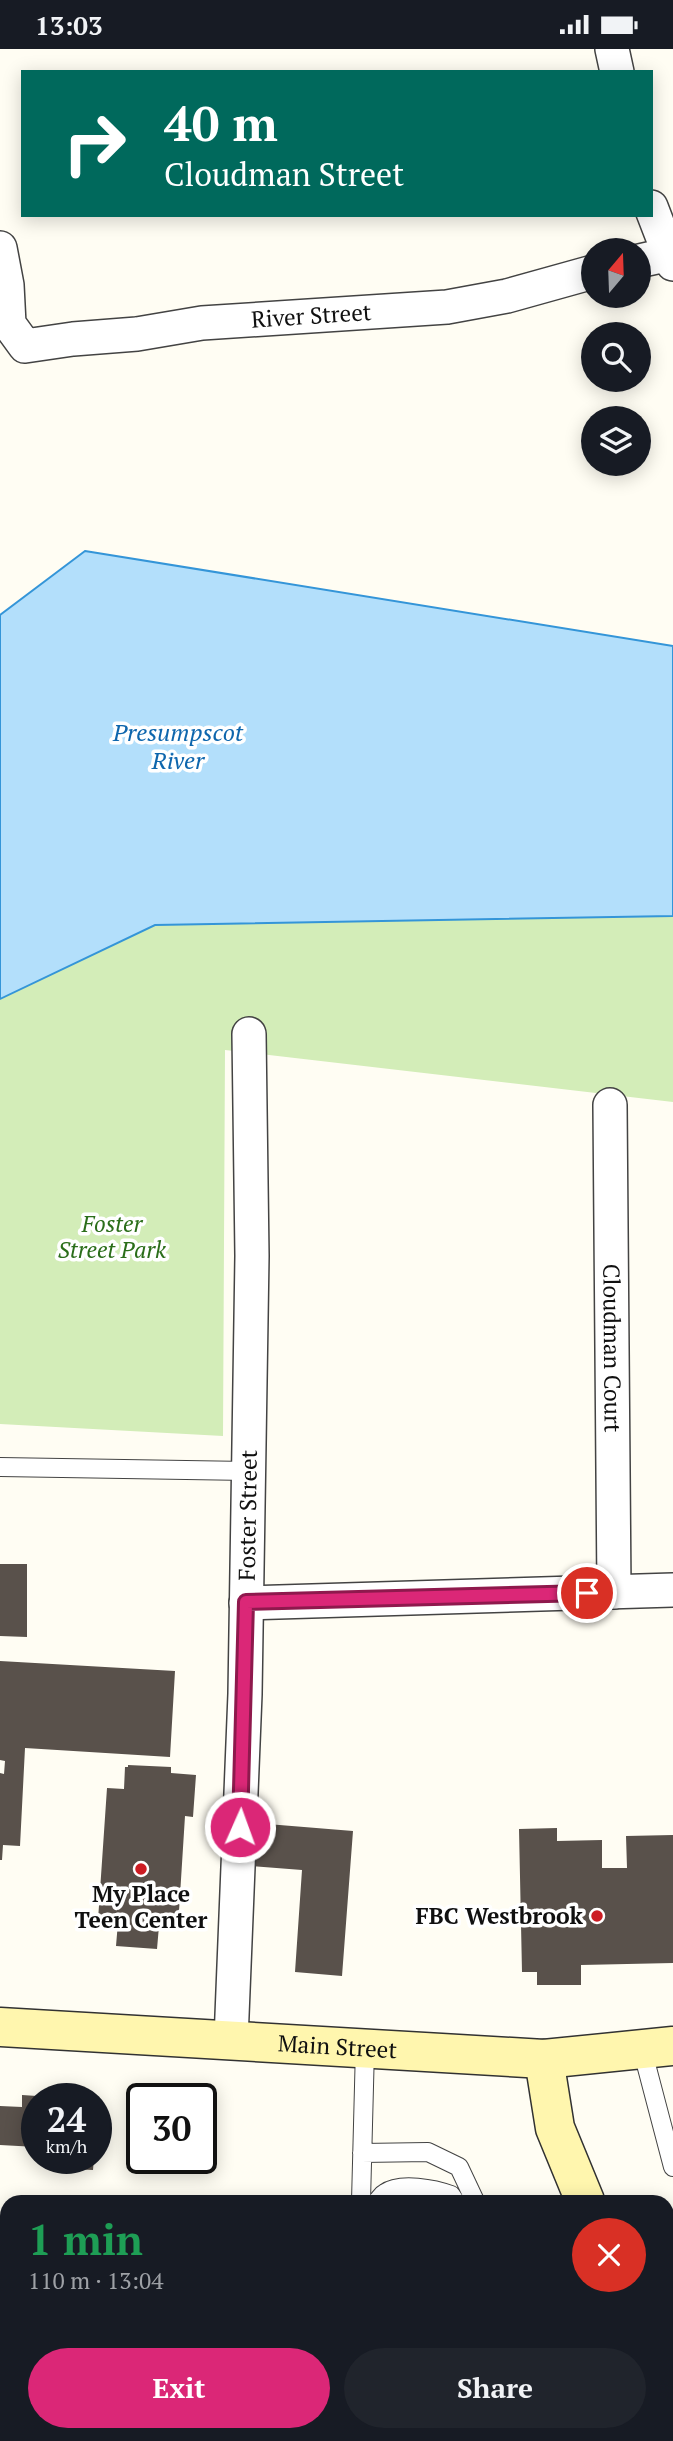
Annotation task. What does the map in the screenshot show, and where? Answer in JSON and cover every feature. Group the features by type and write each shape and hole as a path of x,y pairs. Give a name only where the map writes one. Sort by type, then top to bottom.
{"main road":[{"name":"Main Street","path":"0,2027 544,2059 657,2047"},
{"path":"544,2059 555,2128 583,2195"}],"street":[{"path":"612,49 617,70"},
{"path":"653,217 661,260"},
{"name":"River Street","path":"0,248 9,324 25,346 137,334 202,323 447,307 506,296 581,275"},
{"name":"Foster Street","path":"231,2040 245,1694 252,1256 249,1034"},
{"name":"Cloudman Court","path":"610,1105 614,1592"},
{"path":"246,1602 673,1590"}],"lane":[{"path":"0,1467 248,1471"},
{"path":"657,2047 673,2167"},
{"path":"361,2195 365,2048"},
{"path":"362,2153 428,2153 459,2167 472,2195"},
{"path":"382,2195 398,2189 432,2188 451,2195"}],"green space":[{"name":"Foster Street Park","path":"673,916 673,1102 225,1050 223,1436 0,1424 0,999 155,925"}],"water":[{"name":"Presumpscot River","path":"85,551 673,646 673,916 155,925 0,999 0,615"}],"building":[{"path":"0,1564 27,1564 27,1637 0,1636"},
{"path":"0,1661 175,1671 170,1757 25,1748 20,1846 3,1845 2,1860 0,1773 4,1774 5,1761 0,1760"},
{"name":"My Place Teen Center","path":"125,1767 171,1767 171,1773 196,1775 193,1817 185,1816 178,1927 159,1926 157,1949 116,1946 118,1922 98,1920 107,1788 124,1789"},
{"path":"255,1823 353,1831 342,1976 295,1972 302,1870 252,1866"},
{"name":"FBC Westbrook","path":"557,1828 557,1841 602,1840 602,1868 627,1868 626,1836 673,1835 673,1963 581,1965 581,1985 537,1985 537,1972 522,1972 519,1829"},
{"path":"0,2106 21,2107 21,2146 0,2145"}],"place":[{"name":"My Place Teen Center","path":"141,1869"},
{"name":"FBC Westbrook","path":"597,1916"}],"route":[{"path":"240,1827 246,1602 587,1593"}]}
